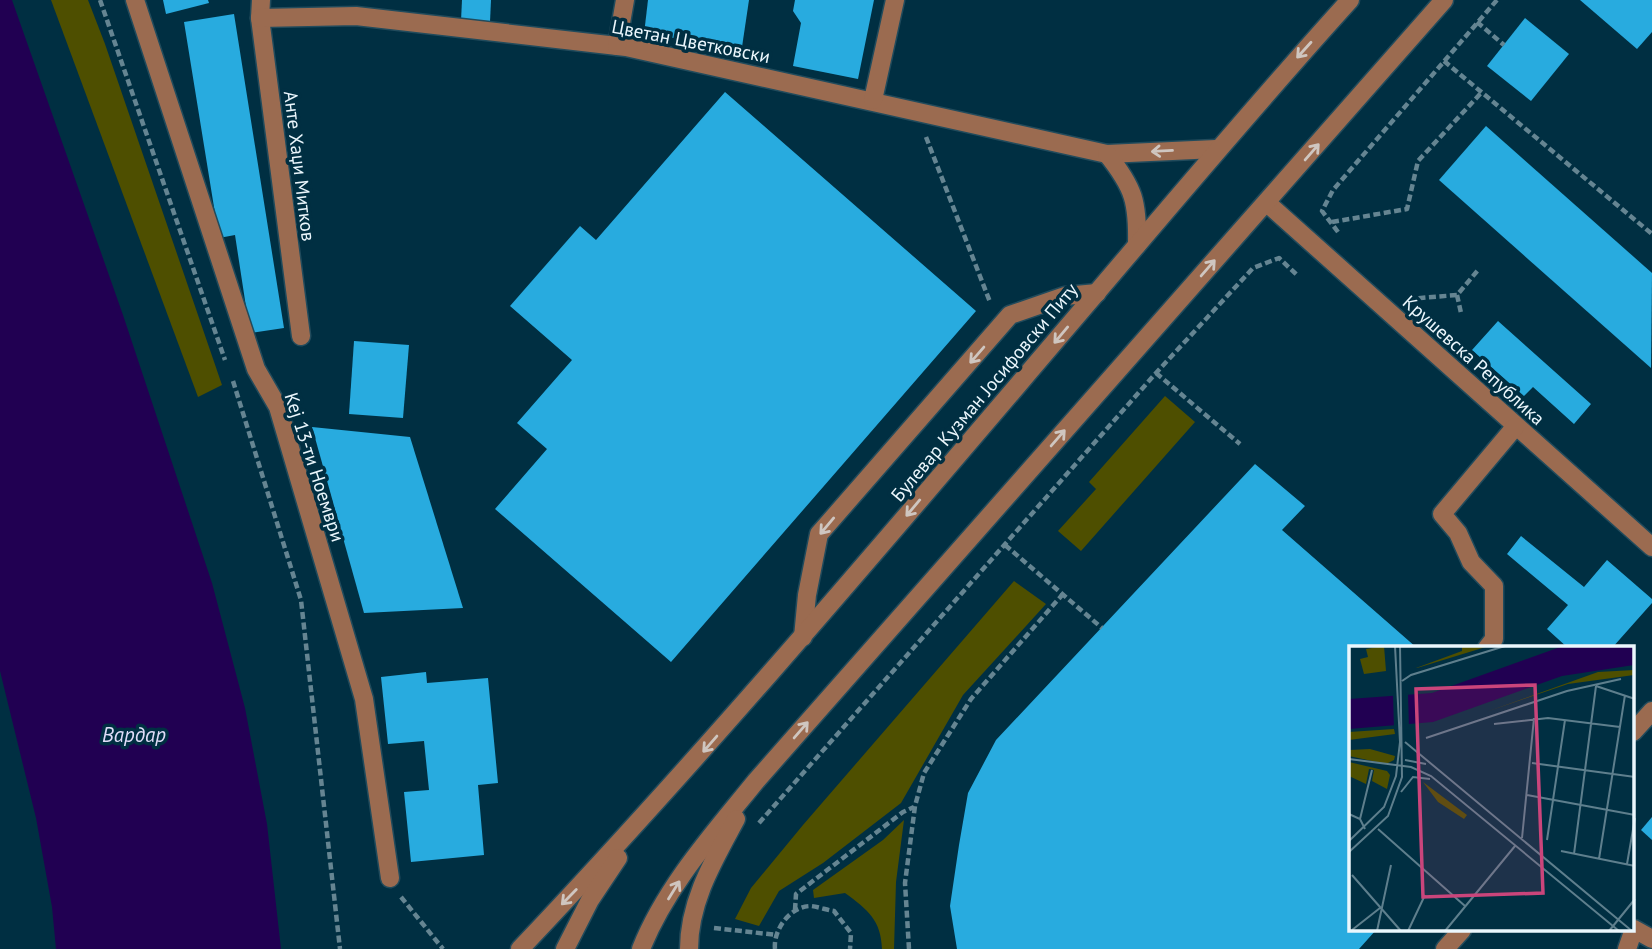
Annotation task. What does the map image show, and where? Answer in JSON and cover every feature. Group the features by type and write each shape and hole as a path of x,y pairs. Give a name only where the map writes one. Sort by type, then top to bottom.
{"street":[{"name":"Кеј 13-ти Ноември","path":"135,0 256,369 278,407 364,699 390,878"},
{"path":"617,46 625,0"},
{"path":"873,100 895,0"},
{"name":"Булевар Кузман Јосифовски Питу","path":"520,949 650,812 1097,293 1216,149 1350,0"},
{"path":"641,949 649,930 696,856 756,781 1444,0"},
{"name":"Цветан Цветковски","path":"260,9 356,16 617,46 873,100 1107,154 1216,149"},
{"name":"Анте Хаџи Митков","path":"260,9 301,336"},
{"path":"1107,154 1134,193 1138,209 1137,245"},
{"name":"Крушевска Република","path":"1267,203 1652,547"},
{"path":"803,637 807,595 819,534 1010,315 1065,296 1097,293"},
{"path":"1489,646 1494,639 1494,586 1471,562 1458,533 1442,514 1515,427"},
{"path":"1634,731 1652,711"},
{"path":"689,949 699,891 756,781"},
{"name":"Булевар Кузман Јосифовски Питу","path":"565,949 590,900 650,812"},
{"path":"1634,929 1652,939"},
{"path":"1445,949 1460,932"},
{"path":"1627,949 1633,932"}],"path":[{"path":"100,0 228,368"},
{"path":"1343,242 1332,222 1322,211 1333,190 1497,0"},
{"path":"1477,22 1504,45"},
{"path":"1444,61 1652,234"},
{"path":"1332,222 1407,209 1418,161 1481,93"},
{"path":"916,110 994,312 997,333"},
{"path":"751,832 1156,373 1253,268 1279,258 1298,276"},
{"path":"1407,299 1457,295 1479,269"},
{"path":"1398,290 1417,308"},
{"path":"1457,295 1461,313"},
{"path":"1156,373 1240,444"},
{"path":"232,380 301,600 340,949"},
{"path":"1005,545 1102,628"},
{"path":"903,949 909,946 905,883 915,806 925,773 971,699 1063,594"},
{"path":"795,911 796,894 903,811 915,806"},
{"path":"390,878 405,905 443,949"},
{"path":"775,949 779,926 795,911 810,906 834,911 851,933 850,949"},
{"path":"710,938 711,918"},
{"path":"710,927 777,935"}],"shaded area":[{"path":"51,0 88,0 105,44 222,385 198,397"},
{"path":"1165,396 1195,422 1081,551 1058,531 1096,489 1089,482"},
{"path":"1014,581 1046,604 963,695 901,803 823,863 779,891 759,926 735,919 751,888 803,825"},
{"path":"904,820 896,882 894,949 882,949 876,923 860,905 845,893 814,898 813,890 883,840"}],"water":[{"name":"Вардар","path":"0,0 12,0 123,315 212,583 245,708 267,824 281,949 56,949 52,907 36,818 0,671"}],"building":[{"path":"163,0 208,0 209,3 166,14"},
{"path":"462,0 491,0 490,22 461,21"},
{"path":"648,0 749,0 742,47 644,34"},
{"path":"795,0 874,0 858,79 793,66 801,23 793,11"},
{"path":"1580,0 1652,0 1652,32 1637,49"},
{"path":"234,14 284,328 250,333 235,235 219,238 184,22"},
{"path":"1525,18 1569,54 1531,101 1487,66"},
{"path":"725,92 976,311 671,662 495,509 547,449 517,423 572,360 510,306 580,226 596,240"},
{"path":"1486,126 1652,273 1651,368 1439,180"},
{"path":"1498,321 1591,404 1574,424 1533,387 1524,396 1472,350"},
{"path":"354,341 409,345 403,418 349,414"},
{"path":"312,427 410,437 463,608 364,613"},
{"path":"1255,464 1305,506 1282,530 1415,646 1349,646 1349,932 1374,932 1359,949 957,949 950,906 968,793 996,740"},
{"path":"1521,536 1584,587 1607,560 1652,599 1652,603 1614,646 1566,646 1547,629 1568,605 1507,554"},
{"path":"426,672 427,683 488,678 498,783 478,785 484,855 411,862 404,792 429,790 424,741 388,744 381,677"},
{"path":"1652,817 1652,840 1641,830"}]}
